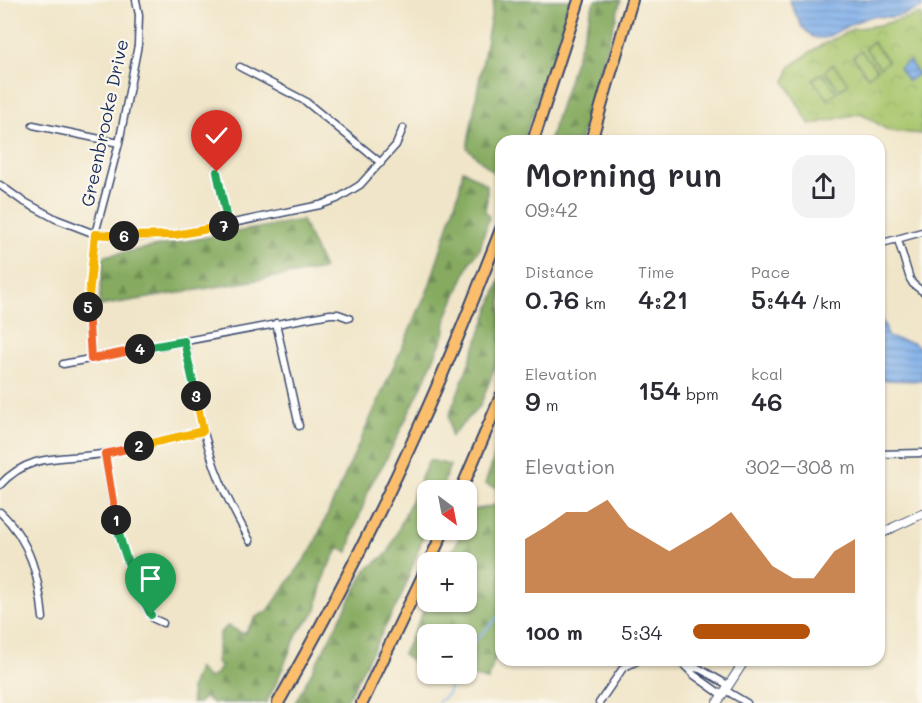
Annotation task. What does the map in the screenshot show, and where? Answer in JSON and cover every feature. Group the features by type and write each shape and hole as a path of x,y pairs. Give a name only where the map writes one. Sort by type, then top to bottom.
{"highway":[{"path":"535,135 579,0"},
{"path":"593,135 632,0"},
{"path":"278,703 331,608 390,490 452,351 495,244"},
{"path":"465,480 495,410"},
{"path":"362,703 417,587"}],"street":[{"name":"Greenbrooke Drive","path":"91,359 88,314 95,234 119,143 138,45 139,15 135,0"},
{"path":"240,67 304,101 381,163"},
{"path":"33,125 119,143"},
{"path":"0,185 38,210 95,234 137,237 175,235 320,205 337,199 360,185 381,163 396,146 402,128"},
{"path":"217,172 228,225"},
{"path":"885,243 922,232"},
{"path":"898,240 910,279 922,291"},
{"path":"63,364 330,314 349,318"},
{"path":"276,323 299,426"},
{"path":"184,341 203,431 228,500 250,541"},
{"path":"0,485 23,466 46,459 105,454 203,431"},
{"path":"885,454 922,453"},
{"path":"105,454 123,550 151,615 163,623"},
{"path":"0,512 16,529 34,565 40,587 43,618"},
{"path":"885,532 922,514"},
{"path":"599,703 623,668 627,666"},
{"path":"685,666 694,675 747,703"},
{"path":"685,666 699,669 725,690"},
{"path":"717,703 741,666"}],"green space":[{"path":"494,0 570,0 553,60 525,135 495,135 495,174 467,148"},
{"path":"621,0 582,135 551,135 594,2"},
{"path":"922,14 922,134 889,131 861,113 810,125 785,82 790,67 815,49 853,29 880,25"},
{"path":"873,42 888,61 880,68 865,48"},
{"path":"861,51 877,70 868,77 853,57"},
{"path":"833,64 848,83 840,90 825,71"},
{"path":"822,73 837,92 828,99 813,80"},
{"path":"463,170 487,185 485,210 489,217 480,249 471,260 447,316 444,335 421,388 386,460 371,484 348,552 339,548 326,571 315,613 298,632 266,703 213,703 204,697 200,703 192,703 191,688 198,668 208,679 216,674 221,666 216,662 220,633 228,626 244,634 256,617 268,611 312,549 429,287 459,191"},
{"path":"302,220 324,269 99,306 104,256"},
{"path":"495,294 495,367 480,406 451,436 449,416"},
{"path":"495,455 495,488 485,484"},
{"path":"429,460 450,465 445,480 420,480"},
{"path":"417,487 417,540 422,540 402,595 345,703 295,703 366,570 388,553"},
{"path":"495,505 495,658 488,680 477,678 477,624 417,624 423,612 477,612 477,552 452,552 458,540 477,540 477,509"},
{"path":"417,625 417,664 403,654"}],"water":[{"path":"789,0 922,0 922,8 891,17 872,16 825,38 818,38 813,37 802,27"},
{"path":"909,61 918,74 908,81 899,68"},
{"path":"885,326 887,337 913,343 922,349 922,381 885,380"}],"waterway":[{"path":"477,639 495,620"},
{"path":"437,703 448,694 451,684"}],"route":[{"path":"151,615 123,550 105,454 203,431 184,341 91,359 88,314 95,234 137,237 175,235 228,225 217,172"}]}
